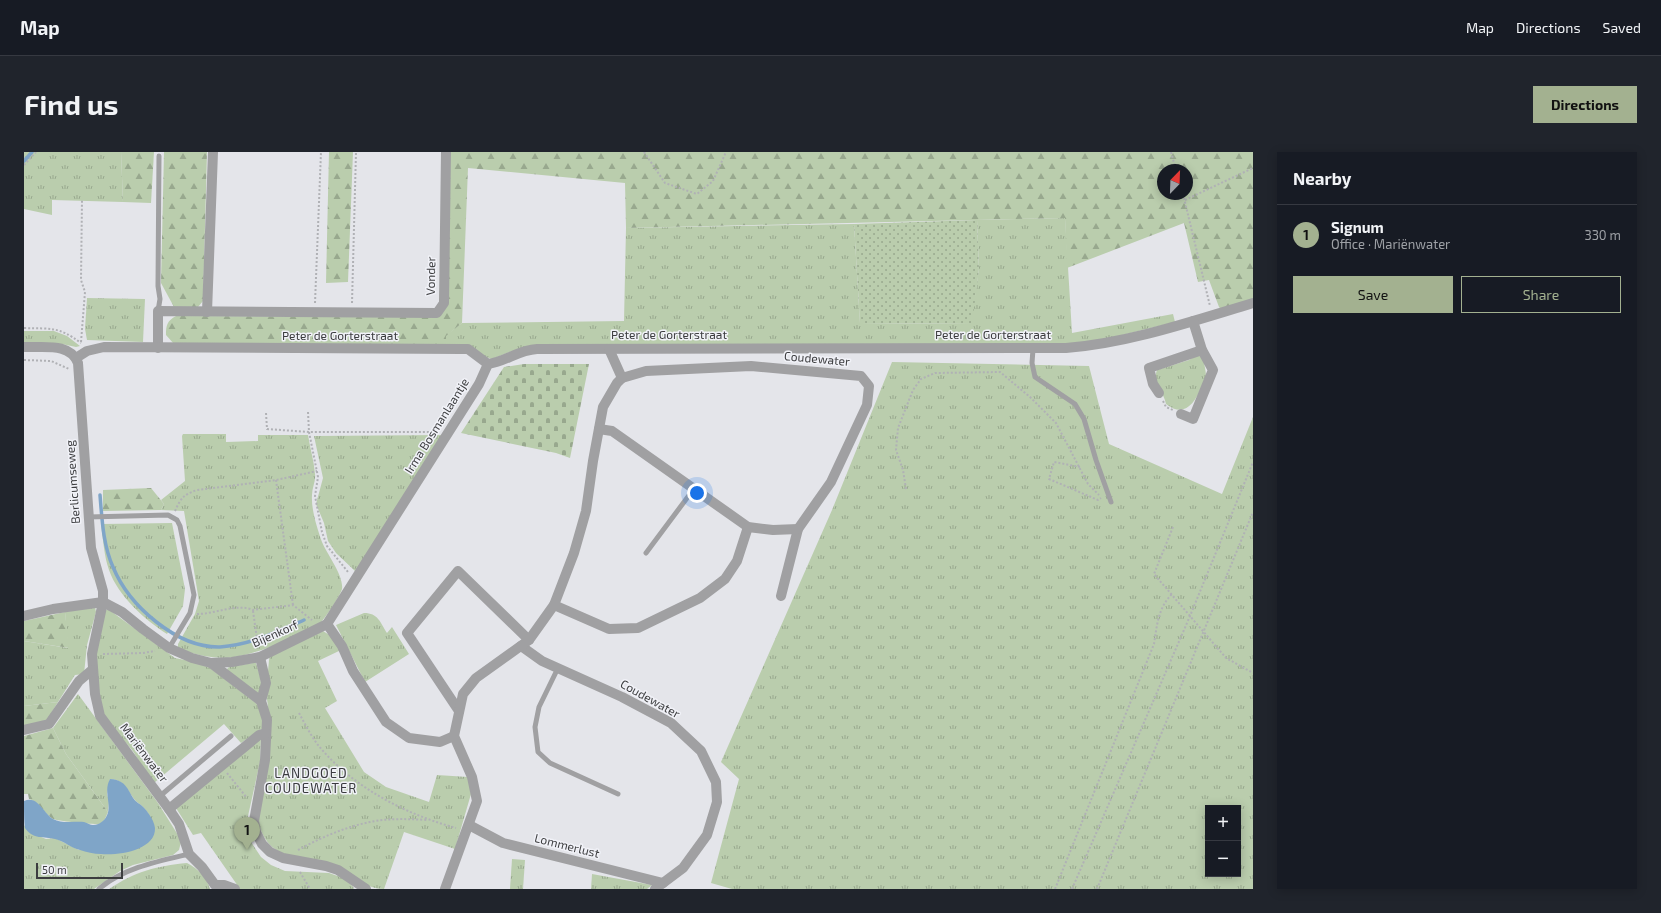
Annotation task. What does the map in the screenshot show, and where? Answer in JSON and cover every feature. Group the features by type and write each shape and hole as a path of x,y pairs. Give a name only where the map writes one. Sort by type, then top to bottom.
{"street":[{"path":"207,312 213,152"},
{"name":"Vonder","path":"158,311 437,313 444,303 446,152"},
{"name":"Peter de Gorterstraat","path":"77,363 84,347 468,349 488,364 500,361 529,349 1033,348 1089,346 1193,321 1253,303"},
{"path":"158,311 158,348"},
{"path":"1181,414 1193,419 1213,370 1202,350 1193,321"},
{"path":"24,347 60,348 67,350 77,363"},
{"path":"445,889 448,877 468,828 477,801 472,777 454,736 463,694 476,678 525,643 554,605 574,553 586,511 592,461 603,407 617,383 622,378 609,349"},
{"path":"1159,393 1153,384 1149,368 1202,350"},
{"name":"Berlicumseweg","path":"77,363 91,517 90,548 103,591 103,602"},
{"name":"Irma Bosmanlaantje","path":"354,579 479,384 488,364"},
{"name":"Coudewater","path":"622,378 646,371 750,366 861,376 869,386 867,405 831,482 798,529 781,596"},
{"path":"599,429 612,431 693,490 748,527 772,530 798,529"},
{"path":"554,605 609,629 638,628 700,598 725,579 737,561 748,527"},
{"name":"Coudewater","path":"459,711 407,633 458,570 542,661 622,698 671,723 701,751 716,782 716,802 707,835 683,868 659,886"},
{"path":"354,579 324,626 342,646 353,671 386,722 409,738 440,742 454,736"},
{"path":"25,615 53,609 103,602"},
{"name":"Bijenkorf","path":"103,602 122,612 143,629 192,658 211,663 232,662 324,626"},
{"name":"Mariënwater","path":"103,602 92,654 95,694 100,716 169,808 179,824 189,854 202,867 215,887 224,885 235,889"},
{"path":"259,652 266,683 261,702 267,720 265,760 254,821 256,832 262,844 270,852 283,858 326,866 338,870 366,889"},
{"path":"211,663 261,702"},
{"path":"24,730 49,724 78,681 92,670"},
{"path":"169,808 259,735 266,733"},
{"name":"Lommerlust","path":"468,828 503,843 659,886"}],"lane":[{"path":"158,311 160,299 158,286 159,156"},
{"path":"1033,348 1032,363 1035,376 1075,404 1084,419 1096,460 1111,502"},
{"path":"646,553 693,490"},
{"path":"91,517 168,516 177,520 180,526 194,595 190,613 171,645"},
{"path":"558,668 539,707 535,727 538,752 550,763 618,794"},
{"path":"160,796 232,736"},
{"path":"99,889 108,882 152,863 189,854"}],"path":[{"path":"24,165 36,152"},
{"path":"315,312 321,152"},
{"path":"352,313 356,152"},
{"path":"644,152 665,183 697,194 713,181 726,152"},
{"path":"1171,152 1174,164"},
{"path":"1193,196 1253,168"},
{"path":"82,200 81,280 84,292 84,347"},
{"path":"1185,200 1212,315"},
{"path":"24,328 56,329 68,334 84,347"},
{"path":"24,360 44,359 69,369 77,363"},
{"path":"906,489 903,470 896,450 898,428 913,390 921,379 935,373 1000,372 1030,397 1056,423 1088,484 1102,497 1111,502"},
{"path":"1159,393 1166,407 1181,414"},
{"path":"308,412 309,432 318,477 315,496 322,532 327,546 354,579"},
{"path":"266,413 267,429 309,432 449,432"},
{"path":"1080,467 1054,462 1049,479 1098,500 1102,497"},
{"path":"1072,889 1190,616 1253,462"},
{"path":"172,518 180,499 197,490 276,480 317,471"},
{"path":"276,480 293,605"},
{"path":"1097,889 1120,837 1203,631 1253,512"},
{"path":"1173,527 1154,574 1226,658 1253,673"},
{"path":"1055,889 1154,644 1158,619 1163,602 1172,594"},
{"path":"190,613 199,614 247,608 253,610 293,605 324,626"},
{"path":"253,610 259,652"},
{"path":"92,654 143,653 171,645"},
{"path":"299,713 318,744 337,765 366,787 389,802 419,817 468,828"},
{"path":"221,766 256,808"},
{"path":"283,858 327,836 368,822 405,819 433,821"},
{"path":"297,861 302,878 310,889"}],"green space":[{"path":"24,152 121,152 123,202 52,200 52,215 24,209"},
{"path":"121,152 154,152 151,203 123,202"},
{"path":"164,152 207,152 203,301 198,307 174,307 161,283"},
{"path":"329,152 353,152 348,282 326,283"},
{"path":"449,152 1253,152 1253,300 1221,309 1209,280 1198,282 1184,223 1067,268 1065,218 626,228 625,183 468,168 462,323 446,336 446,345 174,344 166,335 166,329 171,320 176,316 438,317"},
{"path":"1065,218 1072,333 1173,314 1175,322 1106,339 1073,344 512,351 492,359 446,345 445,336 462,323 624,321 626,228 854,224 860,323 971,324 979,269 977,220"},
{"path":"977,220 979,269 972,324 860,323 854,224"},
{"path":"87,298 145,299 143,342 87,340 85,329"},
{"path":"24,331 54,331 67,336 80,346 76,347 62,344 24,343"},
{"path":"1198,355 1203,358 1206,377 1198,394 1192,404 1188,407 1178,410 1172,408 1166,404 1157,383 1157,370 1189,360"},
{"path":"892,362 1089,366 1109,444 1222,494 1253,417 1253,889 732,889 711,883 739,779 721,762 832,510"},
{"path":"524,364 589,364 570,458 556,453 461,433 504,367"},
{"path":"183,434 226,434 226,442 258,441 258,435 308,435 315,474 312,492 312,506 322,542 338,572 342,584 342,589 339,596 321,622 289,640 236,657 214,657 178,649 178,644 195,614 199,601 184,511 161,510 164,504 161,500 185,481"},
{"path":"443,435 358,569 355,571 336,553 328,541 324,523 316,504 323,478 314,436"},
{"path":"151,488 164,504 161,510 103,511 103,490"},
{"path":"172,523 185,589 183,606 167,634 150,622 133,606 113,580 107,565 101,524"},
{"path":"95,607 96,612 87,645 84,674 75,675 58,702 24,706 24,641 68,648 65,612"},
{"path":"108,609 175,658 195,662 210,668 256,703 262,715 263,728 241,743 224,724 154,783 144,771 134,752 110,724 104,714 100,701 96,675 97,650 105,611"},
{"path":"65,612 69,648 24,641 24,621"},
{"path":"364,613 369,613 376,616 387,633 392,627 409,654 365,682 336,625"},
{"path":"323,631 331,636 341,650 318,661 337,701 325,708 364,772 386,787 429,802 437,775 468,777 471,794 455,849 404,832 384,889 371,887 338,868 289,856 279,851 270,844 263,834 258,820 268,706 266,693 270,656"},
{"path":"256,663 260,679 261,687 259,695 227,669 229,667"},
{"path":"78,694 158,803 178,835 181,842 179,850 173,855 133,865 120,871 94,889 24,889 24,825 29,832 46,839 55,838 79,850 154,833 154,826 149,815 122,783 110,779 107,794 109,801 108,812 66,754 53,728"},
{"path":"58,702 47,720 24,726 24,706"},
{"path":"53,728 66,754 108,812 103,822 96,824 53,819 39,805 29,799 28,794 24,794 24,736"},
{"path":"261,737 260,762 246,825 247,836 261,857 271,865 285,871 329,873 346,879 354,888 353,889 240,889 201,833 193,835 176,808"},
{"path":"512,859 525,860 523,889 510,889"},
{"path":"187,863 201,873 210,889 109,889 136,874 155,868"},
{"path":"592,874 652,885 647,889 591,889"}],"water":[{"path":"110,779 117,780 125,785 135,800 146,810 153,821 155,828 154,836 143,846 135,850 117,854 93,853 77,849 58,840 35,836 28,832 25,828 24,801 29,800 37,802 49,816 57,821 84,822 91,825 100,823 107,815 109,805 107,790"}],"waterway":[{"path":"24,161 32,152"},
{"path":"100,495 107,550 120,582 143,610 156,622 171,632 187,640 204,645 220,647 253,641 304,620"}],"place":[{"name":"Signum","path":"247,850"}],"district":[{"name":"LANDGOED COUDEWATER","path":"311,780"}]}
